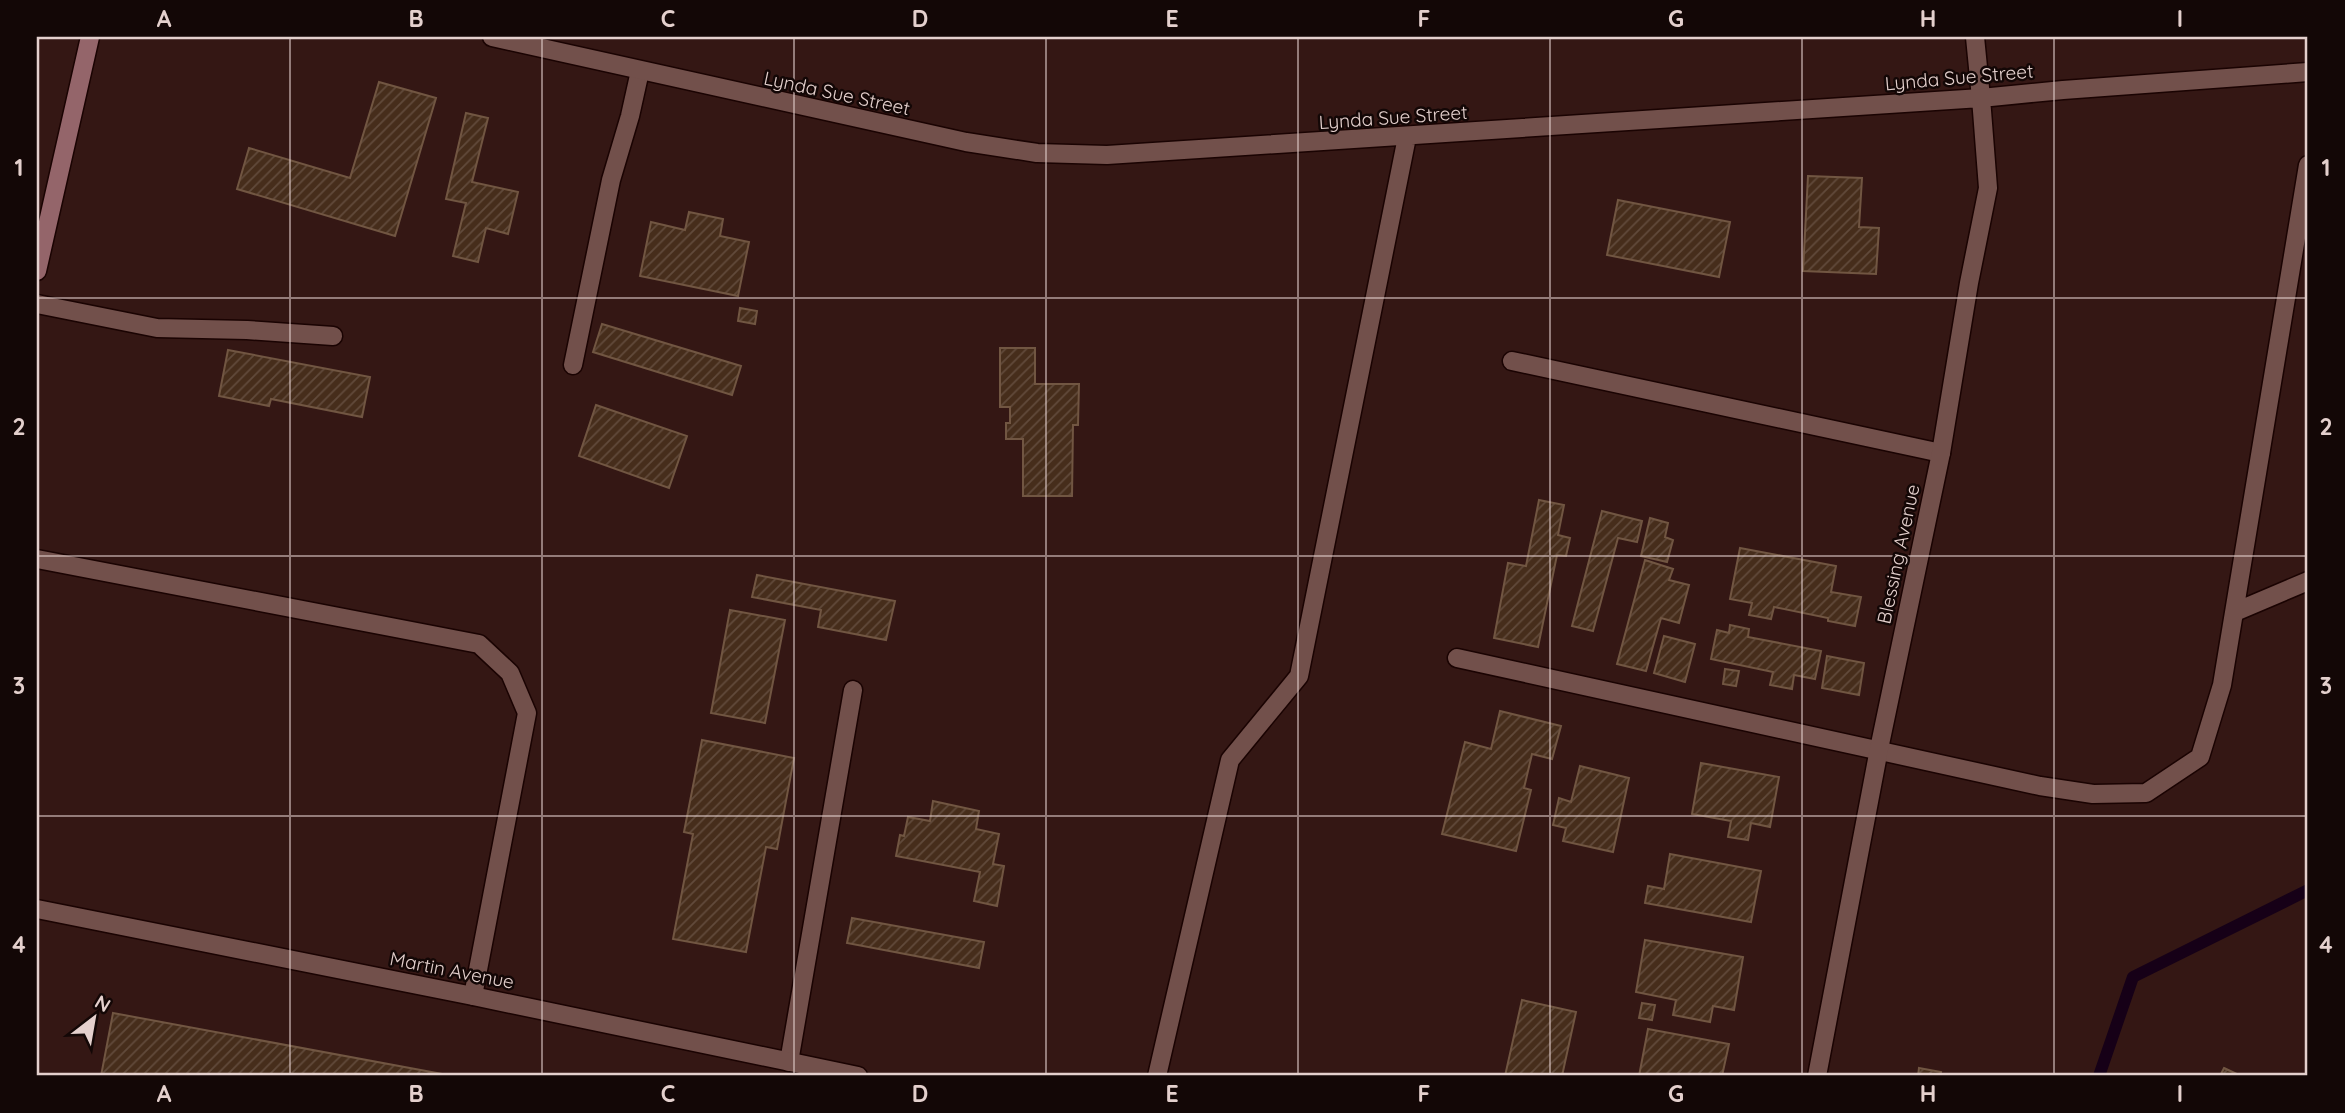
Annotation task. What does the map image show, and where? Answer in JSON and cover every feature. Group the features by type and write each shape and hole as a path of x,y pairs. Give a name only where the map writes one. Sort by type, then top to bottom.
{"main road":[{"path":"37,271 90,37"}],"street":[{"name":"Lynda Sue Street","path":"492,37 966,142 1037,153 1107,155 1981,98 2063,89 2308,72"},
{"name":"Blessing Avenue","path":"1817,1076 1879,749 1941,453 1969,283 1989,188 1975,37"},
{"path":"573,365 611,180 640,71"},
{"path":"1157,1076 1230,760 1299,676 1407,137"},
{"path":"1457,658 2040,786 2093,794 2146,793 2200,757 2222,685 2308,165"},
{"path":"37,304 157,328 333,335"},
{"path":"1512,361 1941,453"},
{"path":"37,559 478,644 510,673 527,713 473,996"},
{"path":"2235,612 2308,581"},
{"path":"789,1062 853,690"},
{"name":"Martin Avenue","path":"37,909 858,1076"}],"building":[{"path":"379,82 436,98 395,236 237,189 249,148 350,178"},
{"path":"466,113 488,118 472,182 518,192 508,234 486,228 478,262 453,256 466,203 446,199"},
{"path":"1808,176 1862,178 1859,227 1879,228 1876,274 1803,271"},
{"path":"1618,200 1730,222 1719,277 1607,255"},
{"path":"689,212 723,219 720,236 749,242 738,296 640,276 651,222 685,230"},
{"path":"740,308 757,311 755,324 738,321"},
{"path":"602,324 741,366 732,395 593,352"},
{"path":"1000,348 1035,348 1035,384 1079,384 1078,425 1073,425 1072,496 1023,496 1023,439 1006,439 1010,407 1000,407"},
{"path":"228,350 370,377 362,417 271,399 269,406 219,396"},
{"path":"596,405 687,436 669,488 579,456"},
{"path":"1539,500 1564,505 1558,535 1570,538 1566,556 1557,555 1538,647 1494,638 1508,563 1526,566"},
{"path":"1602,511 1642,521 1637,542 1618,538 1593,631 1572,626"},
{"path":"1650,518 1668,523 1665,537 1673,540 1667,562 1641,556"},
{"path":"1740,548 1836,566 1831,592 1861,597 1855,626 1774,607 1771,619 1749,615 1752,603 1730,599"},
{"path":"1645,560 1673,569 1669,580 1689,585 1679,623 1661,618 1646,671 1617,664"},
{"path":"757,575 895,601 886,640 818,627 821,610 752,597"},
{"path":"730,610 785,620 765,723 711,713"},
{"path":"1730,625 1749,629 1748,637 1821,651 1815,679 1794,675 1792,689 1770,685 1773,672 1711,659 1717,630 1729,633"},
{"path":"1664,636 1695,644 1685,682 1654,673"},
{"path":"1827,656 1864,663 1859,695 1822,688"},
{"path":"1725,669 1739,671 1736,686 1723,684"},
{"path":"1500,711 1561,726 1552,759 1532,754 1524,788 1531,790 1516,851 1442,834 1465,742 1491,749"},
{"path":"702,740 794,758 777,849 766,847 746,952 673,939 693,834 684,832"},
{"path":"1701,763 1779,777 1770,827 1751,823 1748,840 1728,837 1731,821 1692,814"},
{"path":"1580,766 1629,778 1613,852 1563,841 1566,828 1553,825 1559,798 1571,802"},
{"path":"933,801 979,811 976,829 999,834 993,864 1004,866 997,906 974,901 980,872 896,856 900,835 904,836 908,817 930,821"},
{"path":"1670,854 1761,871 1751,922 1645,903 1648,886 1664,889"},
{"path":"852,918 984,942 979,968 847,943"},
{"path":"1645,940 1743,957 1734,1010 1713,1006 1710,1022 1673,1015 1676,1000 1636,992"},
{"path":"1522,1000 1576,1012 1562,1076 1505,1076"},
{"path":"1642,1003 1655,1005 1652,1020 1639,1018"},
{"path":"113,1013 453,1076 101,1076"},
{"path":"1648,1029 1729,1044 1722,1076 1639,1076"},
{"path":"1919,1068 1941,1072 1940,1076 1918,1076"},
{"path":"2224,1068 2241,1076 2220,1076"}],"waterway":[{"path":"2099,1076 2133,977 2308,890"}]}
